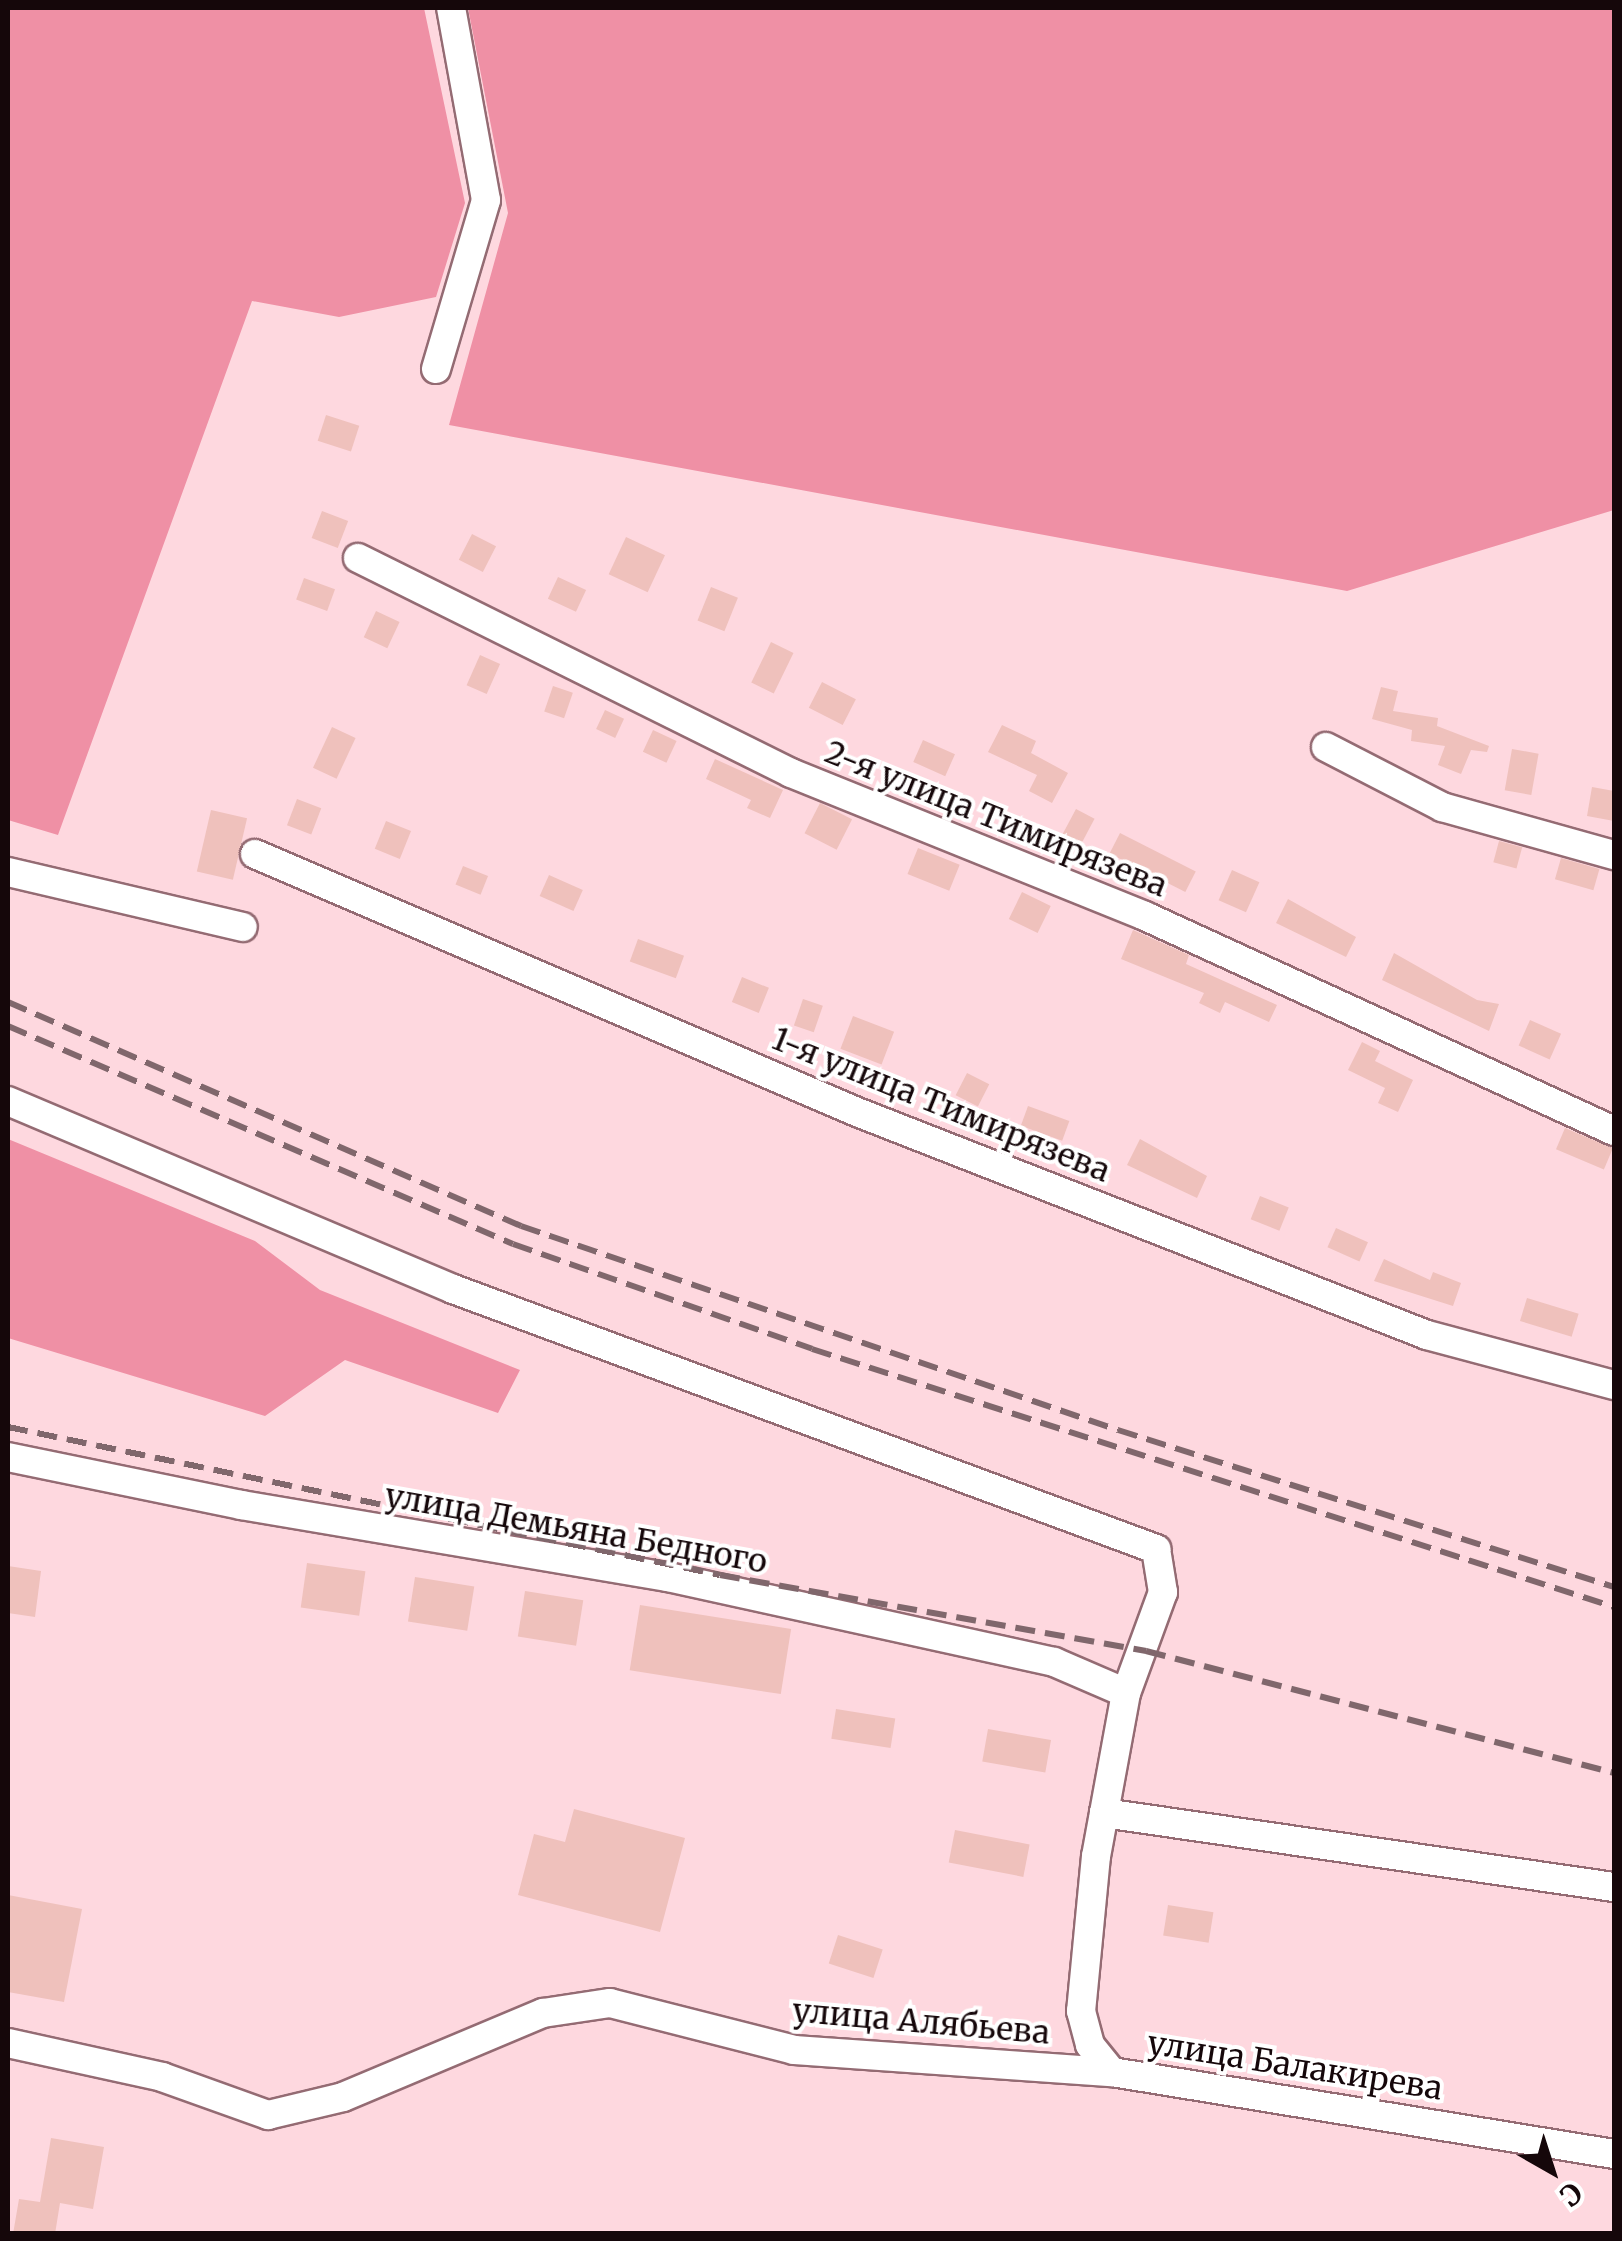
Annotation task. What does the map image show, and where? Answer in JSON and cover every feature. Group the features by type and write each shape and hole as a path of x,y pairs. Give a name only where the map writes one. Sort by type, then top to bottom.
{"street":[{"path":"436,369 486,200 451,8"},
{"name":"2-я улица Тимирязева","path":"358,558 791,773 1145,916 1614,1131"},
{"path":"1326,748 1442,807 1614,854"},
{"name":"1-я улица Тимирязева","path":"256,854 857,1112 1427,1335 1614,1385"},
{"path":"8,872 242,927"},
{"name":"улица Балакирева","path":"8,1101 453,1289 1156,1549 1163,1592 1126,1693 1104,1812 1081,2012 1090,2046 1112,2072 1614,2154"},
{"name":"улица Демьяна Бедного","path":"8,1457 241,1505 668,1577 1054,1662 1126,1693"},
{"path":"1104,1812 1614,1887"},
{"name":"улица Алябьева","path":"8,2042 162,2077 268,2114 343,2097 543,2013 610,2004 794,2050 1112,2072"}],"shaded area":[{"path":"8,8 424,8 465,203 436,297 339,317 252,301 58,835 8,820"},
{"path":"468,8 1614,8 1614,510 1347,591 449,425 508,213"},
{"path":"8,1139 255,1241 320,1290 520,1370 498,1413 345,1360 265,1416 8,1338"}],"building":[{"path":"326,415 359,426 351,451 318,441"},
{"path":"322,511 348,521 338,548 312,538"},
{"path":"472,534 496,546 483,572 459,560"},
{"path":"626,537 665,555 648,592 609,574"},
{"path":"558,577 586,590 576,612 548,599"},
{"path":"304,578 335,589 327,611 296,600"},
{"path":"711,587 738,598 724,631 698,620"},
{"path":"376,611 400,622 387,648 364,637"},
{"path":"771,642 793,653 774,693 751,682"},
{"path":"480,655 500,664 487,694 467,685"},
{"path":"822,682 856,699 843,725 809,708"},
{"path":"553,686 573,693 564,718 544,712"},
{"path":"1381,687 1398,691 1393,711 1438,718 1437,726 1489,746 1487,752 1471,750 1461,774 1438,765 1445,746 1411,741 1412,730 1372,719"},
{"path":"605,710 624,719 615,738 596,729"},
{"path":"1002,725 1036,741 1031,753 1068,773 1052,803 1029,791 1037,775 988,752"},
{"path":"332,727 356,738 337,779 313,768"},
{"path":"653,730 677,741 666,763 643,752"},
{"path":"923,740 955,754 945,776 913,762"},
{"path":"1512,749 1539,754 1531,795 1505,790"},
{"path":"715,759 783,790 770,818 747,808 751,800 706,779"},
{"path":"1592,787 1614,791 1614,821 1587,816"},
{"path":"297,799 321,808 311,834 287,825"},
{"path":"820,803 852,819 837,850 805,833"},
{"path":"1076,809 1095,819 1081,844 1062,835"},
{"path":"211,810 247,818 233,880 197,871"},
{"path":"386,821 411,831 400,859 375,849"},
{"path":"1120,833 1196,872 1185,892 1110,853"},
{"path":"1499,841 1522,847 1516,868 1493,862"},
{"path":"918,848 960,865 949,891 908,874"},
{"path":"1561,858 1599,869 1593,890 1555,879"},
{"path":"463,866 488,876 481,895 456,885"},
{"path":"1232,870 1259,882 1246,912 1219,900"},
{"path":"549,875 583,890 573,911 540,896"},
{"path":"1022,892 1051,906 1038,933 1009,919"},
{"path":"1288,899 1356,937 1346,957 1276,923"},
{"path":"1133,930 1189,955 1186,964 1277,1005 1269,1022 1225,1002 1220,1013 1199,1003 1204,993 1121,959"},
{"path":"638,939 684,956 676,978 630,962"},
{"path":"1394,953 1477,1000 1499,1004 1489,1031 1382,980"},
{"path":"742,977 769,988 759,1013 732,1002"},
{"path":"803,999 823,1006 814,1032 794,1025"},
{"path":"853,1016 894,1032 882,1064 840,1049"},
{"path":"1530,1020 1561,1034 1550,1059 1519,1046"},
{"path":"1362,1042 1380,1051 1375,1061 1413,1080 1398,1112 1378,1103 1385,1088 1348,1070"},
{"path":"967,1073 989,1084 978,1107 956,1095"},
{"path":"1028,1106 1069,1121 1062,1141 1021,1126"},
{"path":"1565,1128 1613,1148 1604,1169 1556,1149"},
{"path":"1140,1139 1207,1176 1197,1198 1127,1165"},
{"path":"1260,1196 1289,1208 1279,1231 1251,1219"},
{"path":"1336,1228 1368,1242 1359,1261 1327,1247"},
{"path":"1384,1259 1430,1280 1433,1272 1461,1283 1453,1306 1374,1281"},
{"path":"1527,1298 1579,1314 1572,1337 1520,1321"},
{"path":"307,1563 365,1571 359,1616 301,1608"},
{"path":"8,1566 41,1571 35,1617 8,1613"},
{"path":"415,1577 474,1586 467,1631 408,1621"},
{"path":"525,1591 583,1600 576,1646 518,1636"},
{"path":"640,1605 791,1629 781,1694 630,1670"},
{"path":"836,1709 895,1718 891,1748 831,1739"},
{"path":"988,1729 1051,1740 1045,1773 982,1761"},
{"path":"574,1809 685,1838 660,1932 518,1895 534,1834 565,1842"},
{"path":"955,1830 1030,1845 1023,1877 949,1862"},
{"path":"8,1895 82,1909 64,2002 8,1992"},
{"path":"1168,1905 1213,1912 1209,1943 1163,1936"},
{"path":"838,1935 883,1950 873,1978 829,1964"},
{"path":"51,2138 104,2147 93,2209 60,2203 55,2234 13,2234 19,2199 40,2202"}],"railway":[{"path":"8,1002 521,1226 1118,1430 1614,1587"},
{"path":"8,1026 513,1244 812,1349 1614,1607"},
{"path":"8,1427 720,1575 1146,1651 1614,1773"}]}
